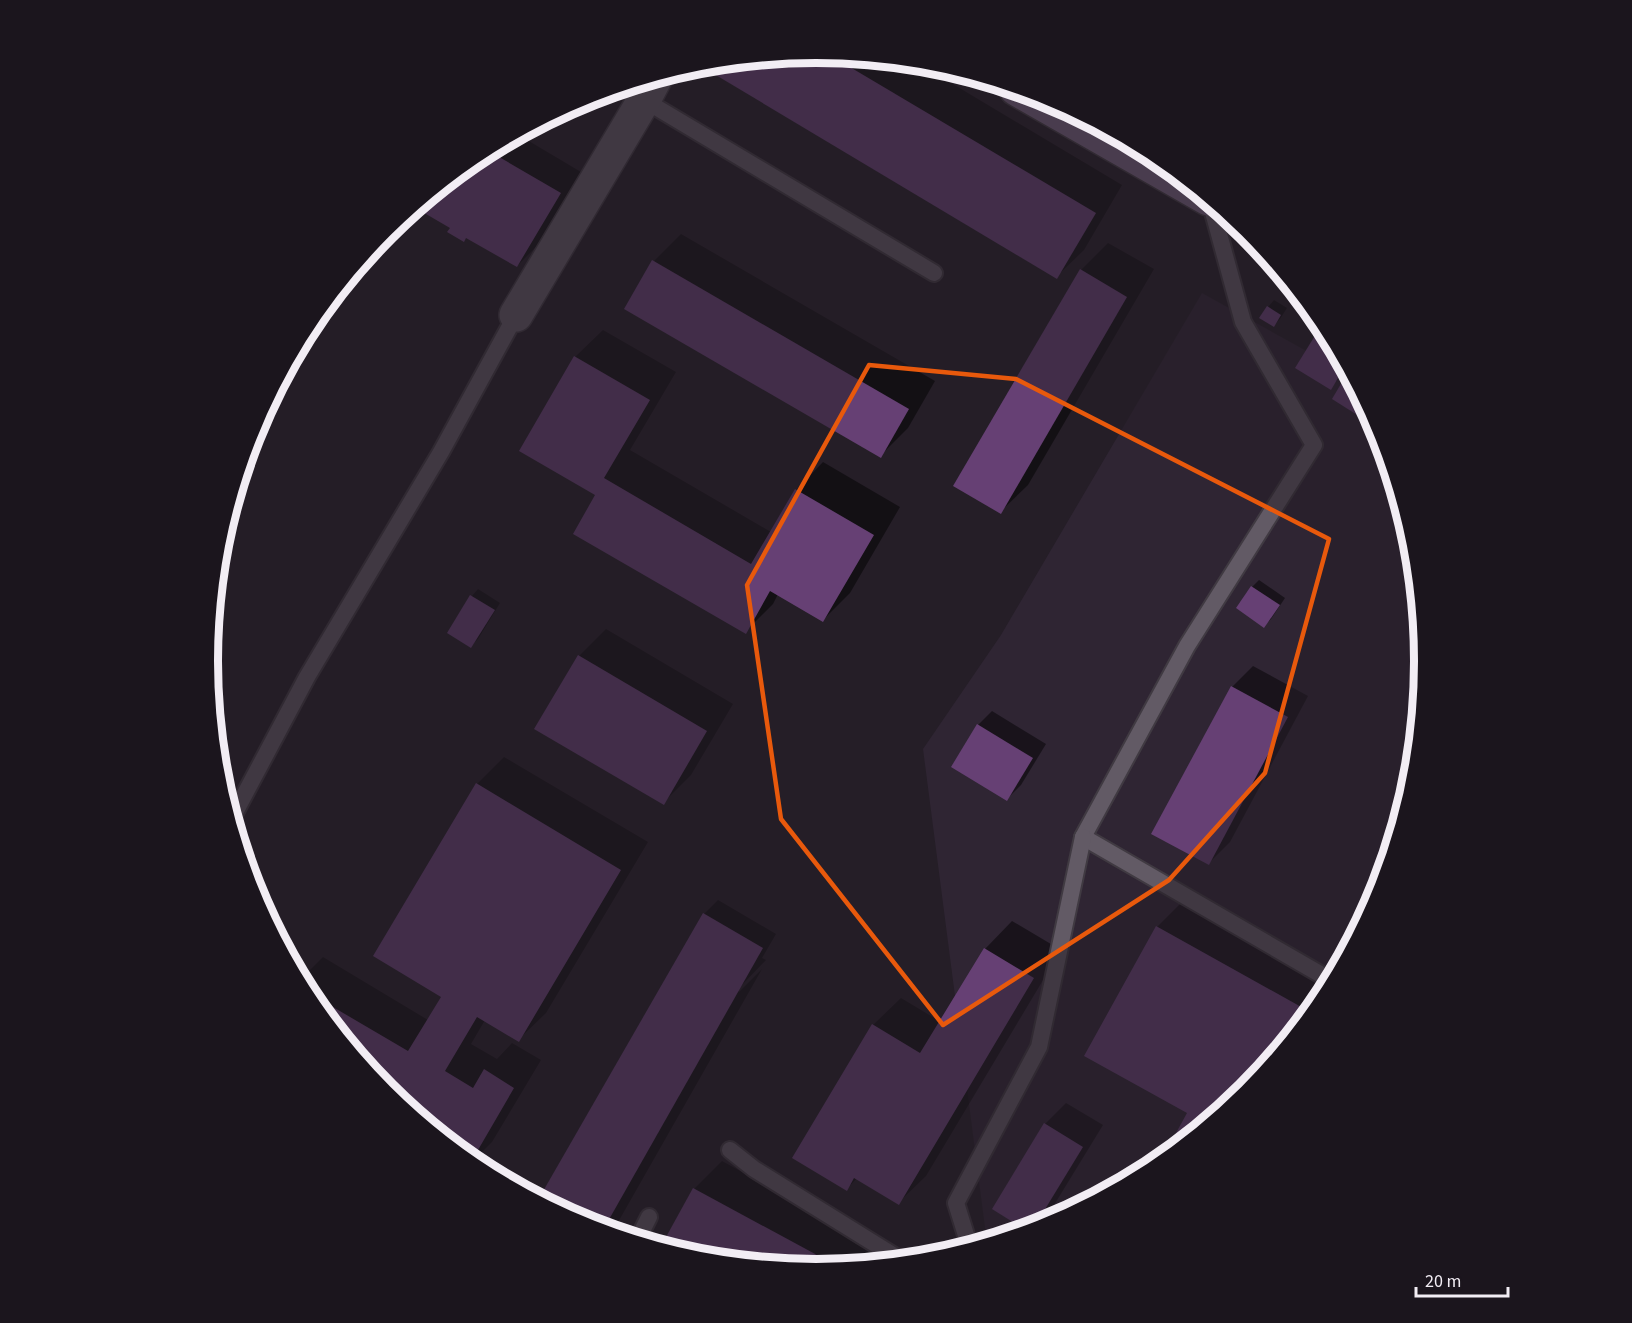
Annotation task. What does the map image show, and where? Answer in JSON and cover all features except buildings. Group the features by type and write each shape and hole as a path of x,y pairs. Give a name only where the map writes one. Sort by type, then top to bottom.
{"main road":[{"path":"1070,120 1158,171"}],"street":[{"path":"516,315 650,88"}],"lane":[{"path":"650,88 934,273"},
{"path":"968,1241 956,1203 1040,1047 1083,837 1187,646 1314,445 1243,322 1213,214"},
{"path":"236,810 307,677 441,452 516,315"},
{"path":"1083,837 1325,977"},
{"path":"730,1150 754,1169 893,1255"},
{"path":"640,1233 649,1217"}],"highlighted area":[{"path":"869,365 1016,379 1329,539 1265,773 1169,880 943,1025 781,819 747,585"}],"shaded area":[{"path":"1202,293 1337,368 1369,432 1383,469 1403,545 1413,622 1413,701 1403,778 1383,854 1369,891 1353,926 1314,994 1266,1056 1211,1111 1149,1159 1115,1180 1045,1214 986,1235 923,749 1001,635"}]}
